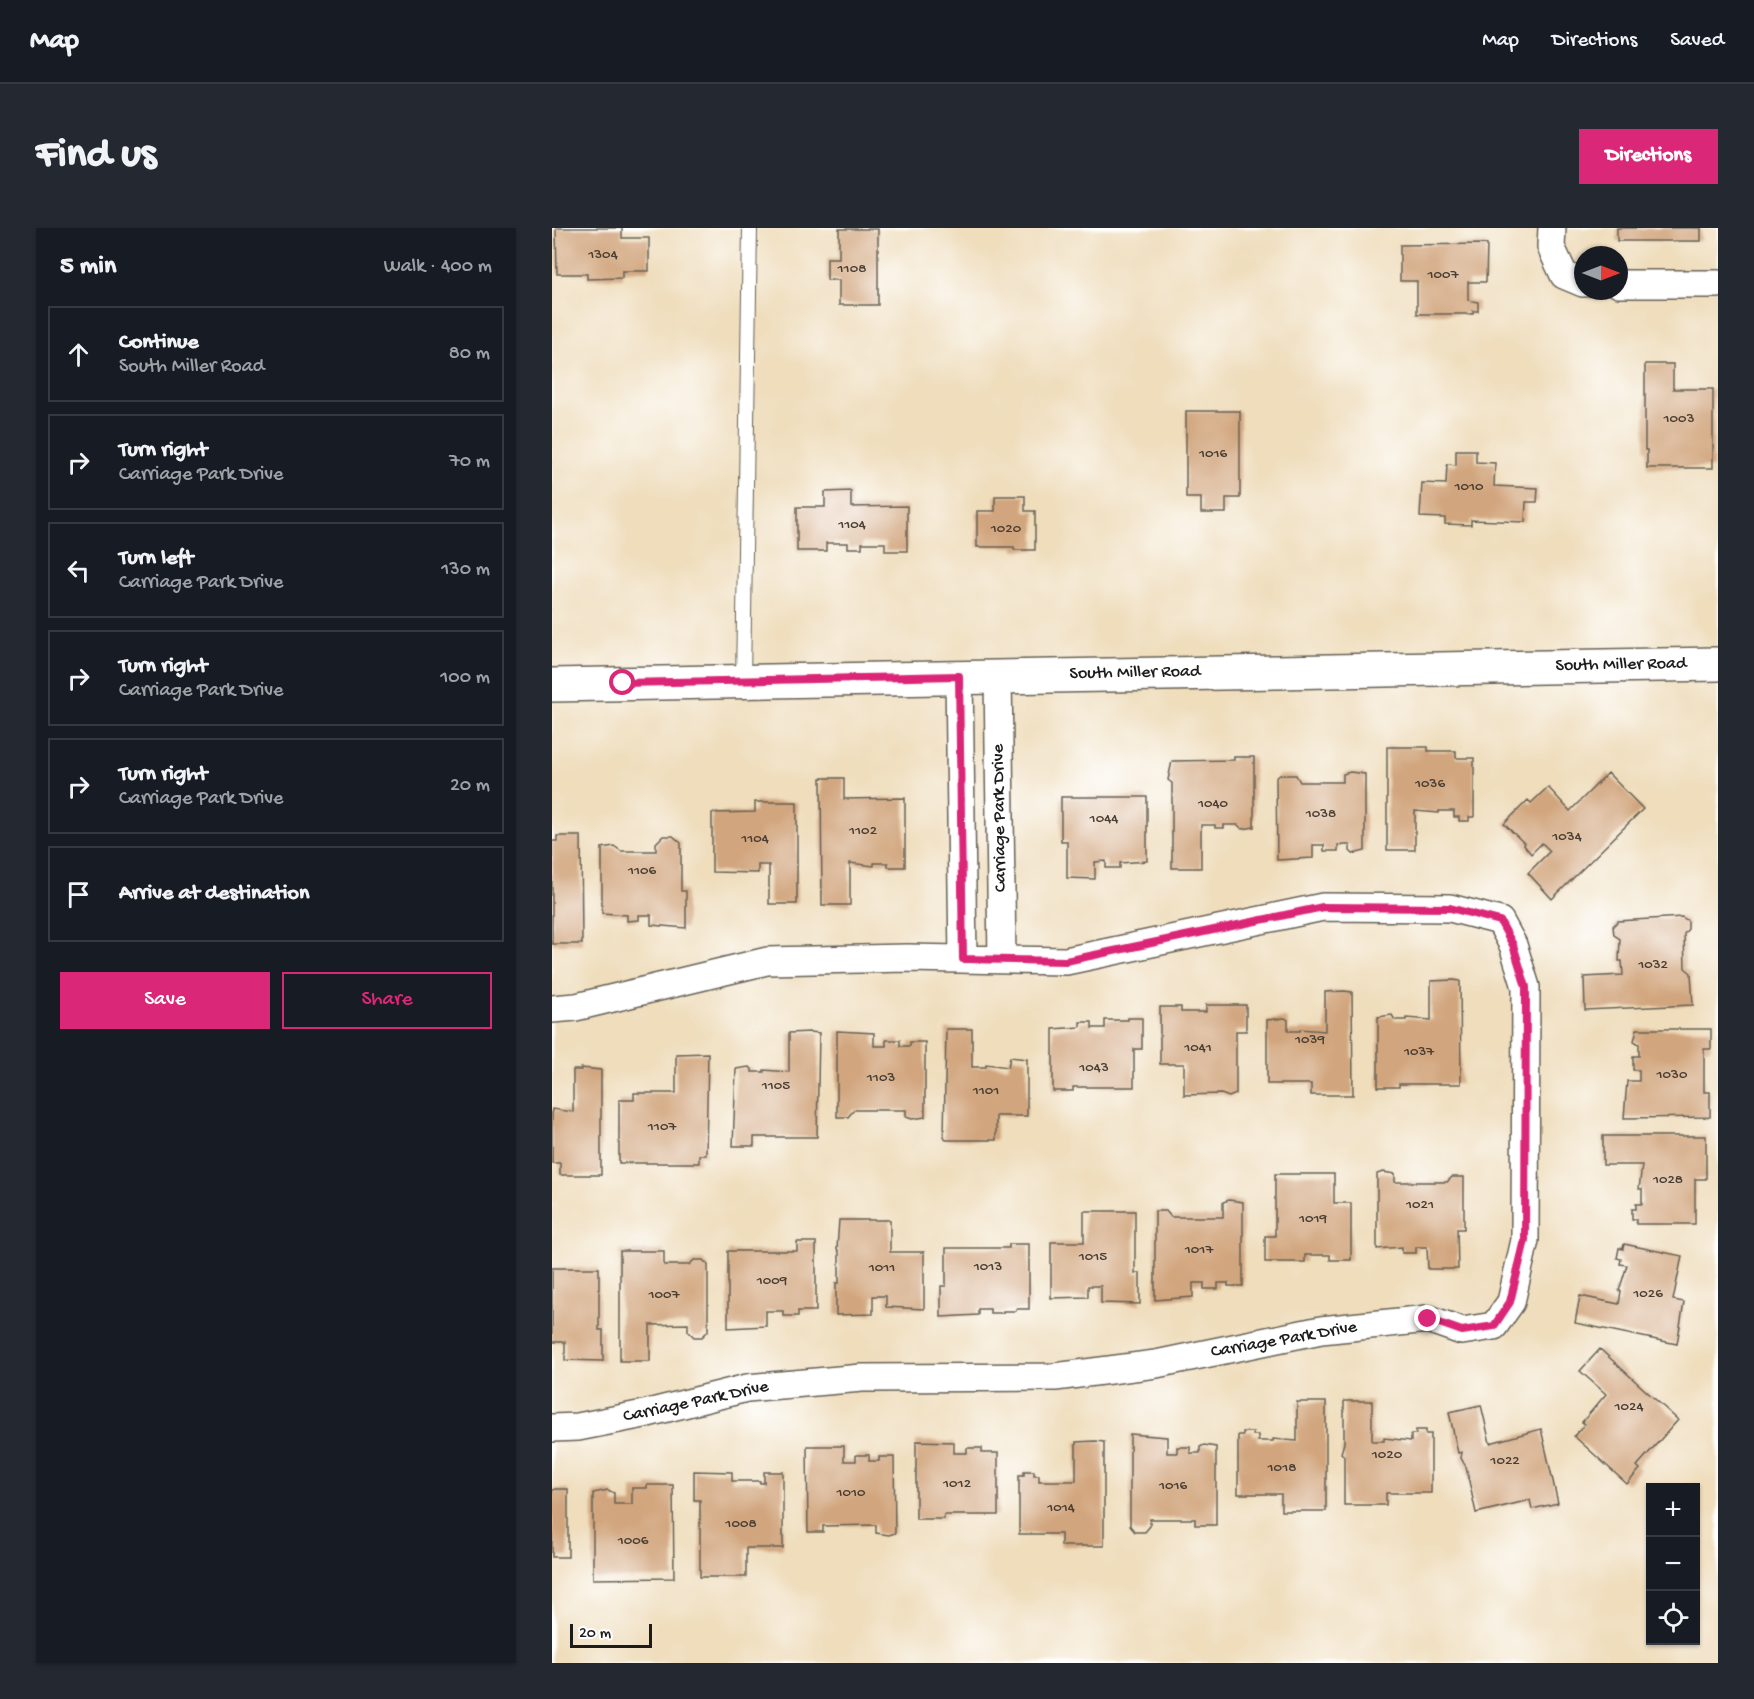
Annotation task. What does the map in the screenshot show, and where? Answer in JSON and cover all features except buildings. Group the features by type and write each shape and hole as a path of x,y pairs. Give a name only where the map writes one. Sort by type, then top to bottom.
{"street":[{"path":"1552,228 1551,248 1564,275 1574,279"},
{"path":"1628,284 1718,284"},
{"name":"South Miller Road","path":"552,685 1718,664"},
{"path":"959,676 963,959"},
{"name":"Carriage Park Drive","path":"998,676 1002,960"},
{"name":"Carriage Park Drive","path":"552,1009 576,1007 767,961 963,959 1066,961 1323,907 1450,908 1500,921 1513,945 1526,987 1525,1240 1510,1302 1494,1326 1462,1331 1428,1319 1321,1330 1156,1364 1055,1377 862,1378 747,1388 644,1414 578,1427 552,1428"}],"lane":[{"path":"743,681 750,228"}],"route":[{"path":"623,683 959,676 963,959 1066,961 1323,907 1450,908 1500,921 1513,945 1526,987 1525,1240 1510,1302 1494,1326 1462,1331 1428,1319"}]}
